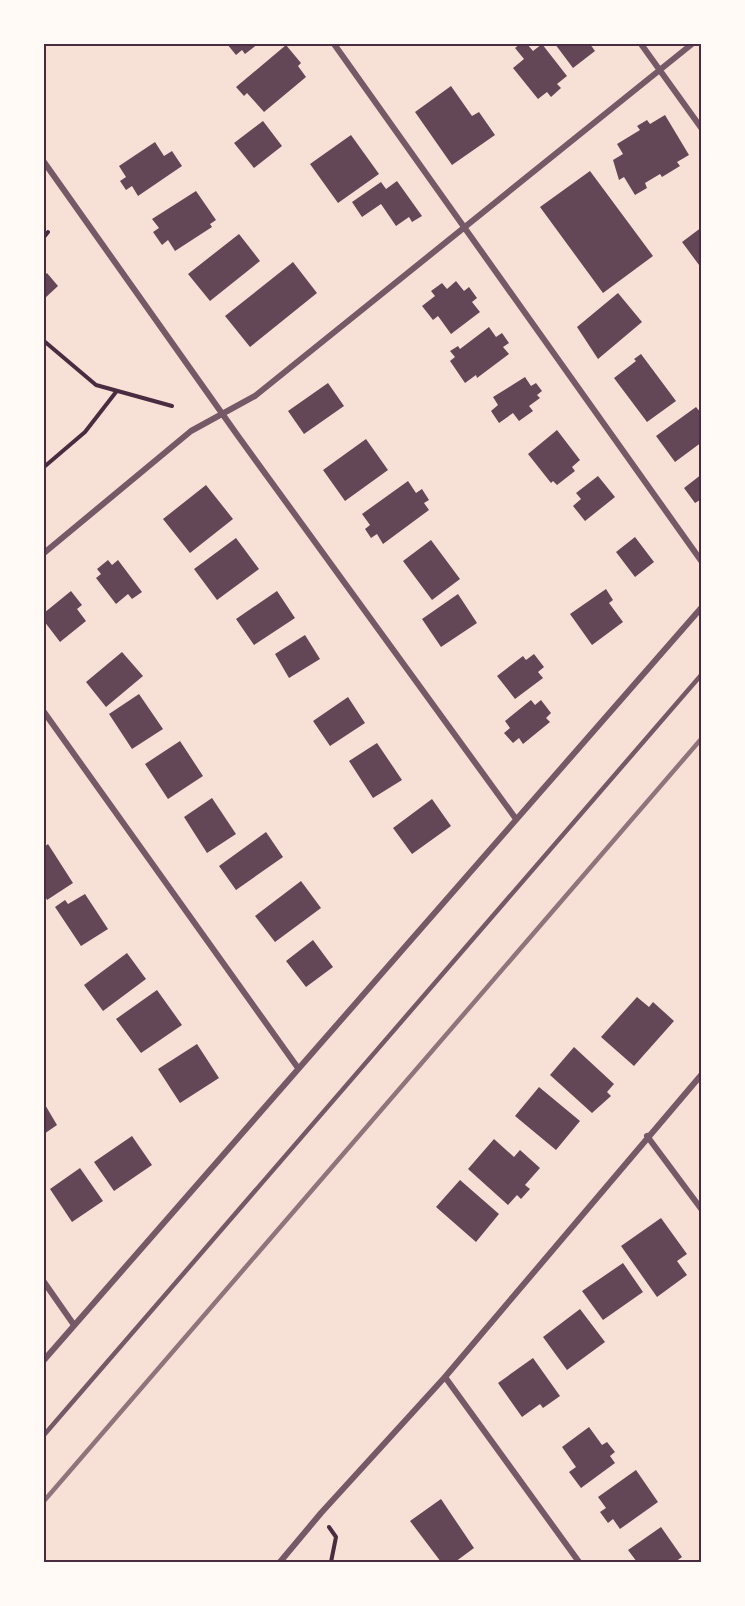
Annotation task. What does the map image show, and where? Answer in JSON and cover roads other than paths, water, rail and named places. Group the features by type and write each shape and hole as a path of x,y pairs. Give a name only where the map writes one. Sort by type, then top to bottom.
{"street":[{"path":"334,44 702,562"},
{"path":"641,44 702,129"},
{"path":"44,553 191,431 255,396 692,44"},
{"path":"44,162 222,414 516,819"},
{"path":"44,1360 702,606"},
{"path":"44,712 298,1068"},
{"path":"280,1563 321,1513 445,1377 647,1136 702,1074"},
{"path":"647,1136 702,1210"},
{"path":"44,1282 74,1325"},
{"path":"445,1377 579,1563"}],"lane":[{"path":"44,1435 702,674"}],"railway":[{"path":"44,1501 702,738"}]}
